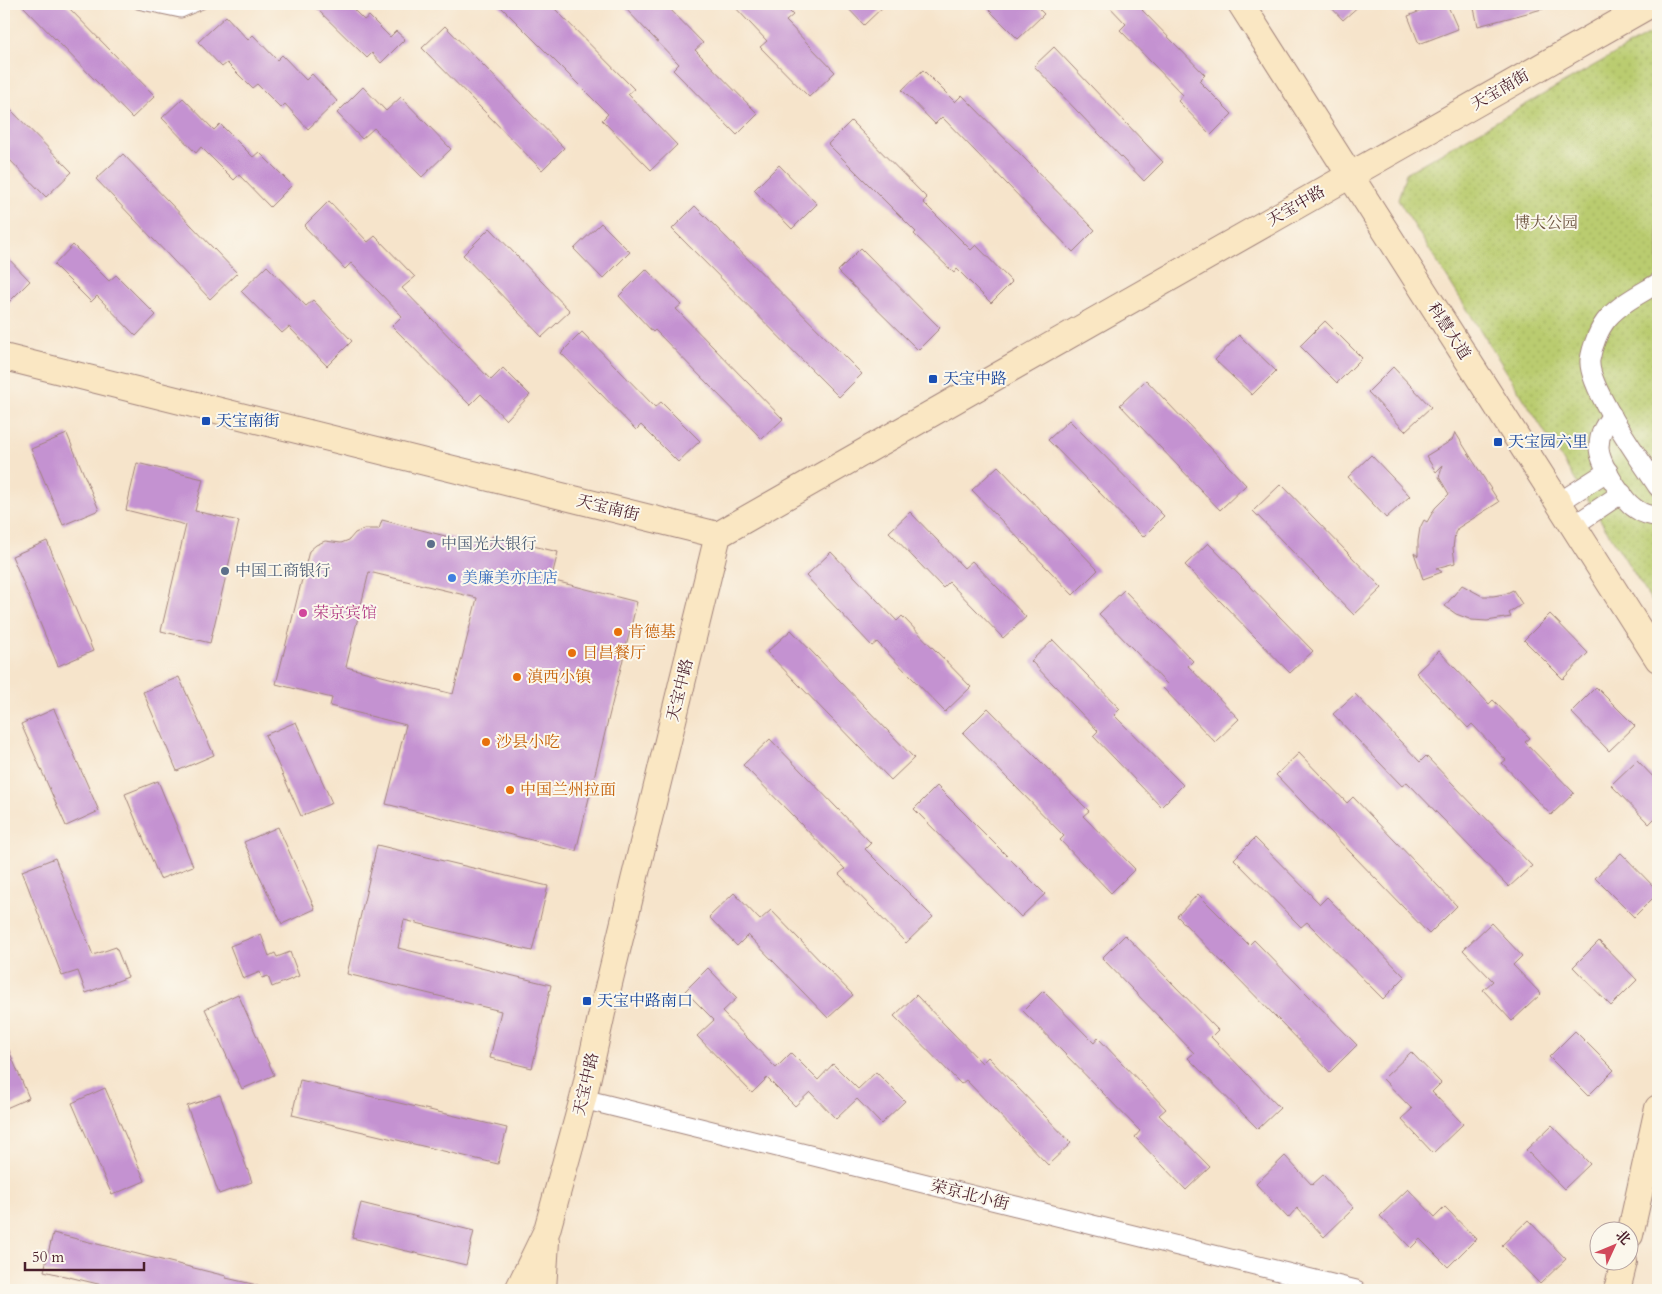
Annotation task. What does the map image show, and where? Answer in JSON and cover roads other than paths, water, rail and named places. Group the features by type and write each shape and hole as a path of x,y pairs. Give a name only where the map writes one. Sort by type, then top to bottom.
{"street":[{"name":"科慧大道","path":"1241,4 1658,659"},
{"name":"天宝南街","path":"1350,176 1651,4"},
{"name":"天宝中路","path":"518,1290 547,1230 583,1099 604,1004 718,535 1350,176"},
{"path":"1658,282 1608,318 1598,335 1590,361 1594,381 1612,415 1658,487"},
{"name":"天宝南街","path":"4,357 718,535"},
{"path":"1612,415 1600,434 1600,458 1628,503 1646,515 1658,516"},
{"path":"1558,503 1608,471"},
{"path":"1573,526 1622,493"},
{"name":"荣京北小街","path":"583,1099 1356,1290"},
{"path":"1633,1222 1658,1108"},
{"name":"天宝中路","path":"543,1290 547,1230"},
{"path":"1617,1290 1622,1272"}],"lane":[{"path":"138,4 181,12 202,4"}],"place":[{"name":"天宝中路","path":"933,379"},
{"name":"天宝南街","path":"206,421"},
{"name":"天宝园六里","path":"1498,442"},
{"name":"中国光大银行","path":"431,544"},
{"name":"中国工商银行","path":"225,571"},
{"name":"美廉美亦庄店","path":"452,578"},
{"name":"荣京宾馆","path":"303,613"},
{"name":"肯德基","path":"618,632"},
{"name":"日昌餐厅","path":"572,653"},
{"name":"滇西小镇","path":"517,677"},
{"name":"沙县小吃","path":"486,742"},
{"name":"中国兰州拉面","path":"510,790"},
{"name":"天宝中路南口","path":"587,1001"}],"park label":[{"name":"博大公园","path":"1546,223"}]}
